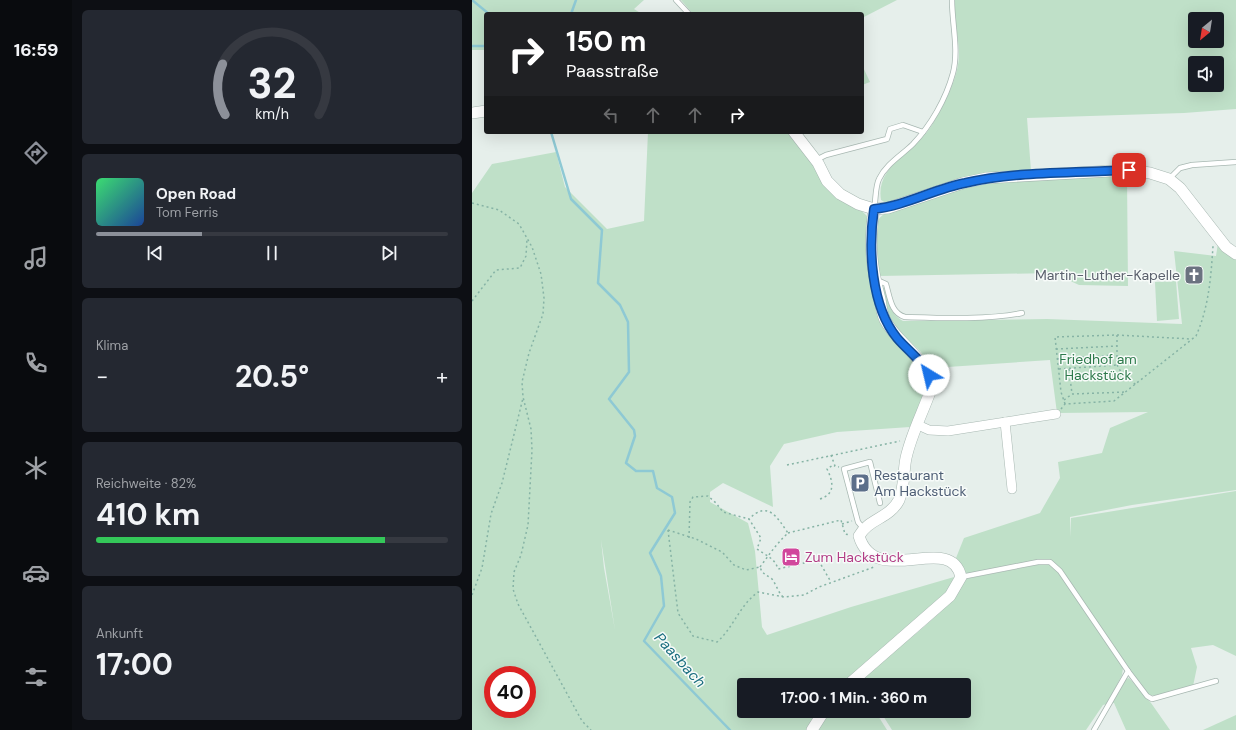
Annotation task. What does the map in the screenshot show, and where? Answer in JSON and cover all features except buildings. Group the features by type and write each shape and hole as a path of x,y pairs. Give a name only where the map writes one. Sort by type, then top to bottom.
{"street":[{"path":"472,113 484,111"},
{"path":"796,134 816,160 827,181 840,194 858,204 874,209 888,208 963,183 987,178 1129,170 1150,173 1169,179 1180,188 1226,247 1236,254"},
{"path":"856,678 950,596 961,577 959,569 952,562 937,558 895,562 880,559 866,551 861,545 860,528 887,514 898,501 904,483 906,459 912,438 930,392 929,375 925,366 898,339 884,318 872,270 870,235 874,209"},
{"path":"918,425 929,430 948,431 1056,414"},
{"path":"1005,422 1012,489"},
{"path":"812,730 820,718"}],"lane":[{"path":"676,0 687,12"},
{"path":"874,209 879,180 888,167 924,132 936,114 953,74 956,62 952,0"},
{"path":"816,160 826,155 887,139 890,129 903,125 913,130 924,132"},
{"path":"1169,179 1180,168 1192,165 1236,162"},
{"path":"875,279 886,284 893,309 898,315 905,318 965,317 1011,315 1022,313"},
{"path":"860,528 844,469 870,462 880,503"},
{"path":"961,577 1038,562 1050,562 1060,571 1128,671 1147,696 1152,699 1216,681"},
{"path":"1094,730 1128,671"}],"path":[{"path":"472,203 499,210 519,224 528,239 541,274 544,298 543,314 529,353 522,382 523,397 531,429 531,481 528,525 521,555 514,572 513,589 518,604 555,668 582,721 591,730"},
{"path":"1056,414 1065,404 1114,401 1192,339 1201,325 1208,298 1214,232"},
{"path":"472,301 496,270 520,268 526,256 528,239"},
{"path":"1065,404 1061,392 1055,337 1117,336 1192,339"},
{"path":"1117,336 1117,365 1121,372 1136,385"},
{"path":"1056,349 1117,346"},
{"path":"1057,359 1116,355"},
{"path":"1059,369 1117,365"},
{"path":"1069,369 1072,394"},
{"path":"1064,400 1072,394 1126,392"},
{"path":"472,595 482,568 491,514 502,483 523,397"},
{"path":"787,465 912,438"},
{"path":"831,455 835,466"},
{"path":"820,499 827,497 832,490 831,478 826,469 833,465 844,469"},
{"path":"689,538 690,502 694,497 708,496 716,503 719,510 749,519 761,538 758,549 776,563 778,569 813,561 820,563 831,582"},
{"path":"749,519 756,512 767,511 772,513 780,521 788,533"},
{"path":"860,528 845,534 841,520 788,533 775,545 760,567 746,570 734,565 722,552 668,530 678,613 693,636 717,642 727,633 748,599 758,592 784,597 804,595 819,586 867,570 877,564 880,559"},
{"path":"842,524 860,528"},
{"path":"760,567 761,571 772,580 778,591 784,597"}],"green space":[{"path":"472,0 644,0 634,9 639,12 484,12 484,50 472,50"},
{"path":"681,0 897,0 864,17 864,12 691,12"},
{"path":"954,0 1236,0 1236,109 1184,113 1027,118 1031,171 1002,172 964,177 886,203 881,200 881,188 884,177 891,167 925,134 932,125 954,80 959,61"},
{"path":"864,69 870,82 864,84"},
{"path":"648,134 792,134 812,162 868,217 878,316 923,369 927,388 910,427 837,432 784,444 770,466 773,507 723,483 710,492 710,502 748,523 755,551 762,627 767,635 851,607 954,577 945,596 850,678 737,678 737,718 814,718 806,730 472,730 472,193 492,164 556,152 565,187 607,229 644,221","holes":["601,540 615,630 604,568"]},
{"path":"1127,176 1128,286 1079,285 1053,273 879,276 875,241 876,227 880,218 890,211 966,187 991,183 1070,177"},
{"name":"Friedhof am Hackstück","path":"1218,243 1236,258 1236,490 1132,505 1070,517 1070,537 1071,518 1236,491 1236,656 1213,645 1191,648 1197,667 1192,691 1147,696 1052,560 966,574 956,558 964,538 1040,513 1060,478 1058,462 1102,453 1110,428 1148,412 1057,413 1050,360 933,368 920,351 893,326 886,309 879,284 884,288 892,311 903,321 1047,319 1182,324 1174,251 1216,256"},
{"path":"1176,281 1179,319 1157,321 1155,282"},
{"path":"1041,564 1048,564 1060,574 1123,668 1122,675 1107,704 1103,705 1086,730 892,730 884,718 971,718 971,678 862,678 918,632 944,608 965,579"},
{"path":"1129,678 1151,703 1170,730 1126,730 1114,703 1112,703 1125,679"},
{"path":"1236,715 1236,730 1203,730"},
{"path":"824,718 879,718 887,730 815,730"}],"waterway":[{"path":"472,0 487,12"},
{"name":"Paasbach","path":"572,12 576,0"},
{"path":"472,46 484,46"},
{"name":"Paasbach","path":"552,134 571,199 602,230 598,283 620,305 628,322 629,372 609,399 634,430 635,436 626,463 636,471 653,471 657,488 672,497 675,513 650,553 661,576 664,606 644,641 730,730"}],"place":[{"name":"Martin-Luther-Kapelle","path":"1194,275"},
{"name":"Restaurant Am Hackstück","path":"860,483"},
{"name":"Zum Hackstück","path":"791,557"}],"route":[{"path":"929,375 925,366 898,339 884,318 872,270 870,235 874,209 888,208 939,190 987,178 1129,170"}]}
